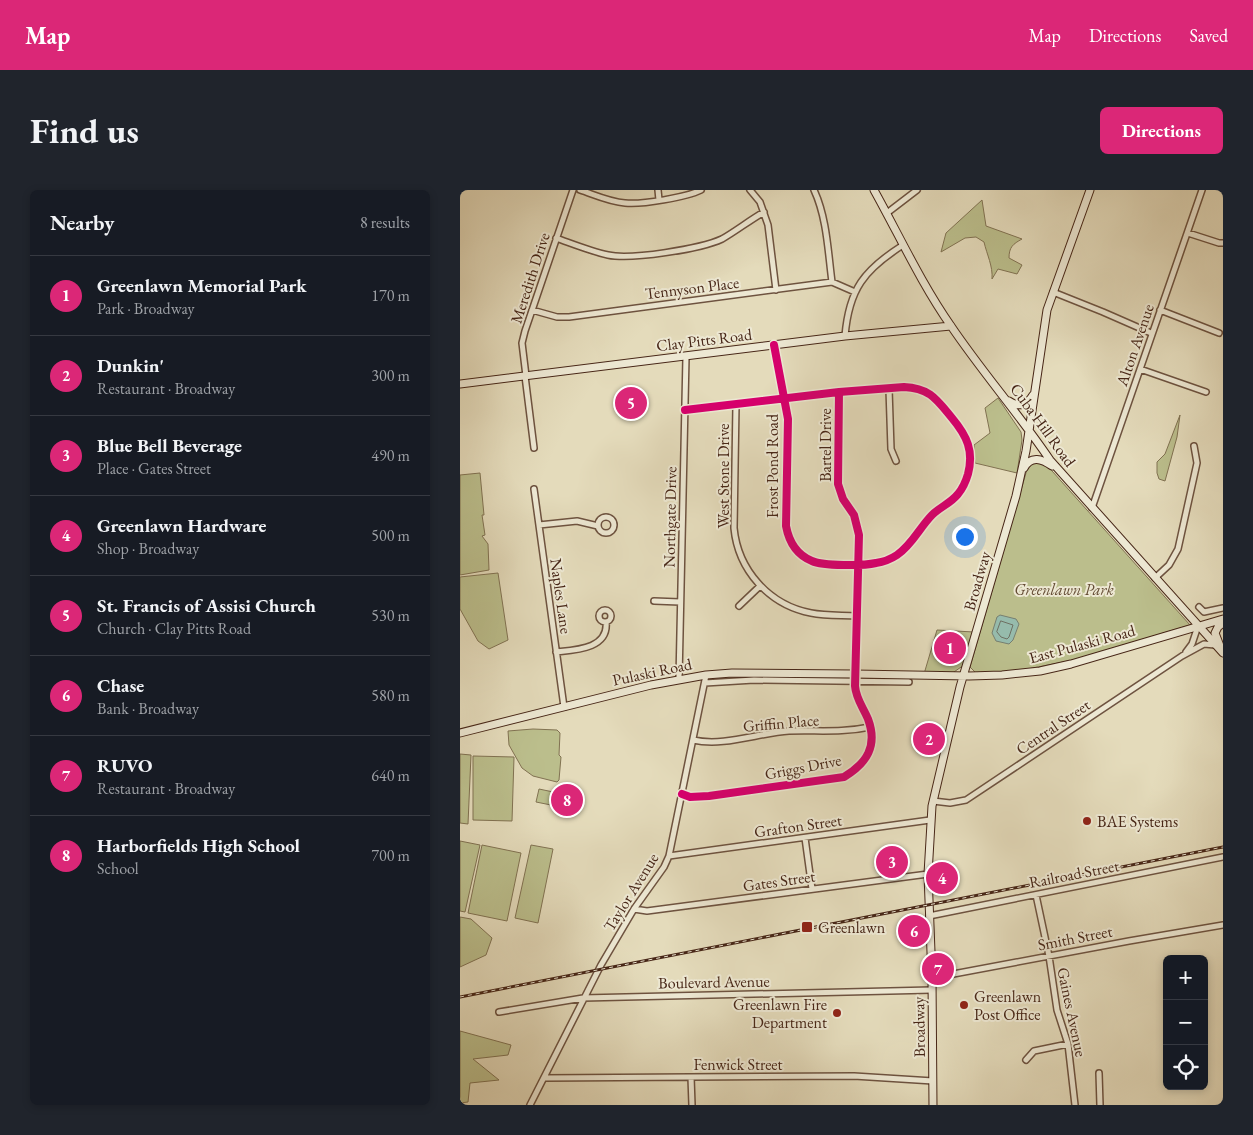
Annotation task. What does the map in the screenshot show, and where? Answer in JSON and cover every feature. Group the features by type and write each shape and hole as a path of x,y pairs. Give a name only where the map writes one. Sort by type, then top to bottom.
{"main road":[{"name":"Cuba Hill Road","path":"874,190 903,245 951,326 1057,468 1223,653"},
{"name":"Broadway","path":"933,1105 932,978 928,874 930,820 933,802 963,676 1016,496 1048,310 1089,190"},
{"name":"Clay Pitts Road","path":"460,384 845,336 951,326"},
{"path":"1008,400 1015,405 1022,405 1030,400 1035,390"},
{"path":"1020,478 1026,465 1033,459 1044,460 1057,468"},
{"path":"1223,621 1215,633 1223,653"},
{"name":"East Pulaski Road","path":"855,674 963,676 1018,674 1054,668 1198,626 1223,621"},
{"name":"Pulaski Road","path":"460,733 679,679 732,673 855,674"}],"street":[{"name":"Meredith Drive","path":"534,448 522,343 573,190"},
{"path":"580,190 628,204 689,196 701,190"},
{"path":"658,190 659,200"},
{"path":"750,190 760,202 768,225 776,290"},
{"path":"814,190 823,218 832,282 855,292"},
{"path":"887,213 917,190"},
{"name":"Alton Avenue","path":"1092,508 1202,190"},
{"path":"556,238 596,252 617,256 679,250 707,245 723,238 764,212"},
{"path":"1188,232 1219,243 1223,242"},
{"path":"845,336 846,320 855,292 863,278 885,257 903,245"},
{"name":"Tennyson Place","path":"532,310 557,317 569,317 832,282"},
{"path":"1053,292 1151,334"},
{"path":"1160,310 1219,333"},
{"name":"Frost Pond Road","path":"685,410 736,405 784,398 839,392 904,387 923,390 938,401 958,425 970,446 972,458 966,482 959,494 933,513 905,549 877,564 858,564 814,562 800,554 793,546 788,536 785,514 788,419 784,398 774,345"},
{"name":"Northgate Drive","path":"679,679 686,357"},
{"path":"1140,369 1206,392"},
{"path":"889,388 891,449 896,461"},
{"name":"Bartel Drive","path":"839,392 838,484 854,515 859,535 855,674"},
{"name":"West Stone Drive","path":"736,405 735,538 743,562 760,586 780,602 802,611 824,615 857,616"},
{"path":"1155,578 1169,565 1178,549 1196,463 1194,446"},
{"name":"Naples Lane","path":"534,489 564,707"},
{"path":"539,525 577,521 598,526"},
{"path":"739,606 760,586"},
{"path":"654,602 680,602"},
{"path":"1199,608 1204,612 1223,608"},
{"path":"556,652 583,650 594,645 602,639 605,633 606,622"},
{"name":"Central Street","path":"1182,656 1192,644 1198,626"},
{"name":"Central Street","path":"933,802 950,803 966,800 1182,656 1204,644 1215,645"},
{"name":"Griggs Drive","path":"682,794 690,797 710,796 844,777 856,769 865,761 872,739 870,727 857,698 855,674"},
{"name":"Taylor Avenue","path":"530,1105 601,965 634,909 664,867 669,856 706,675"},
{"path":"705,683 754,680 909,682"},
{"name":"Griffin Place","path":"693,740 709,742 771,733 842,732 870,727"},
{"name":"Grafton Street","path":"669,856 930,820"},
{"path":"805,838 812,889"},
{"name":"Railroad Street","path":"929,916 1223,857"},
{"name":"Gates Street","path":"634,909 647,912 928,874"},
{"name":"Gaines Avenue","path":"1036,895 1049,956 1057,1010 1068,1044 1075,1105"},
{"name":"Smith Street","path":"932,978 1223,925"},
{"name":"Boulevard Avenue","path":"499,1012 583,998 932,990"},
{"path":"1026,1060 1034,1050 1068,1044"},
{"path":"1099,1073 1100,1105"},
{"path":"691,1076 692,1105"},
{"name":"Fenwick Street","path":"544,1078 854,1076 933,1081"}],"green space":[{"path":"982,200 986,226 1022,239 1012,246 1009,254 1009,258 1022,265 1017,274 998,269 992,279 991,265 984,242 976,237 965,238 941,252 946,233"},
{"path":"998,398 1021,432 1022,440 1017,473 975,463 974,445 990,433 985,408"},
{"path":"1180,415 1177,437 1165,481 1159,479 1157,462 1165,454"},
{"name":"Greenlawn Park","path":"1030,462 1044,462 1190,625 1073,660 1018,671 976,673 970,667"},
{"path":"480,473 485,535 482,536 488,544 489,570 460,575 460,475"},
{"path":"498,573 508,640 489,649 478,641 460,609 460,577"},
{"path":"937,630 974,632 964,665 951,674 924,674"},
{"path":"557,730 560,733 559,755 561,757 559,780 557,782 533,776 522,768 509,745 508,731"},
{"path":"460,754 471,755 468,824 460,823"},
{"path":"473,756 514,757 512,821 473,820"},
{"path":"539,789 558,793 556,806 536,802"},
{"path":"460,841 480,845 465,912 460,911"},
{"path":"482,845 521,853 507,921 468,913"},
{"path":"531,845 553,849 538,923 515,918"},
{"path":"460,917 471,919 492,938 486,955 460,967"},
{"path":"460,1031 511,1045 508,1055 473,1059 499,1080 470,1083 468,1102 460,1103"}],"water":[{"path":"1000,615 1016,619 1019,624 1013,640 1009,644 996,641 992,633 997,617"}],"railway":[{"path":"460,997 1223,847"}],"cycle path":[{"path":"685,410 839,392 904,387 920,390 932,396 962,431 970,451 970,466 964,484 958,494 932,515 907,546 897,555 884,561 870,564 825,564 817,563 802,555 792,543 786,526 788,419 774,345"},
{"path":"682,794 690,797 709,796 844,777 859,766 871,746 871,729 858,699 855,686 859,535 854,515 843,499 838,484 839,392"}],"place":[{"name":"St. Francis of Assisi Church","path":"631,403"},
{"name":"Greenlawn Memorial Park","path":"950,648"},
{"name":"Dunkin'","path":"929,739"},
{"name":"Harborfields High School","path":"567,800"},
{"name":"BAE Systems","path":"1087,821"},
{"name":"Blue Bell Beverage","path":"892,862"},
{"name":"Greenlawn Hardware","path":"942,878"},
{"name":"Greenlawn","path":"807,927"},
{"name":"Chase","path":"914,931"},
{"name":"RUVO","path":"938,969"},
{"name":"Greenlawn Post Office","path":"964,1005"},
{"name":"Greenlawn Fire Department","path":"837,1013"}]}
